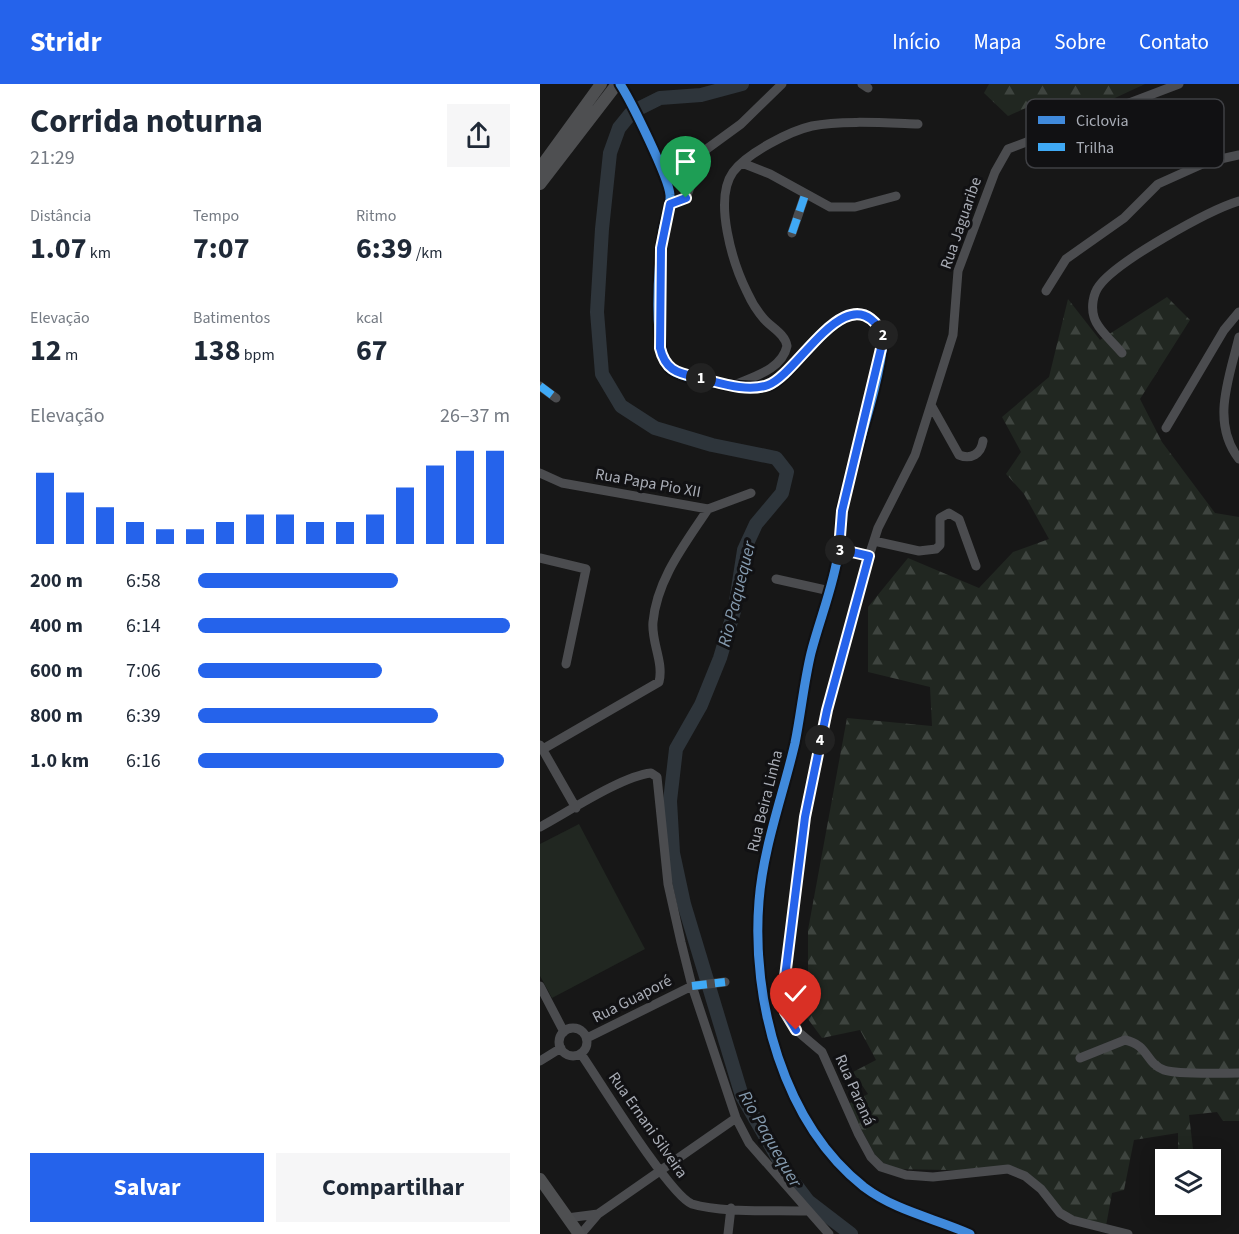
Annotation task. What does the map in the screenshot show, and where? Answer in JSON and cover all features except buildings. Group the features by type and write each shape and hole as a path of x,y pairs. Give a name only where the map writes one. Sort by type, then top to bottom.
{"main road":[{"path":"540,168 594,87 613,91 540,184"},
{"path":"540,1179 580,1234"}],"street":[{"path":"670,204 686,198 704,151 741,124 782,84"},
{"name":"Rua Jaguaribe","path":"1140,99 1179,84"},
{"path":"613,91 628,96 668,186 670,204 661,248 658,324 662,358 672,371 732,386 776,365 783,358 787,346 783,336 763,318 753,302 732,256 726,230 727,193 732,173 742,163 780,138 812,126 918,124"},
{"name":"Rua Jaguaribe","path":"869,556 915,455 953,335 958,271 995,172 1008,149 1026,142"},
{"path":"1224,158 1239,155"},
{"path":"742,163 770,174 830,207 867,205 896,196"},
{"path":"1046,291 1066,259 1124,218 1158,183 1193,168"},
{"path":"792,233 805,195"},
{"path":"1122,353 1094,319 1093,302 1097,289 1107,276 1191,222 1239,201"},
{"path":"1166,428 1224,330 1239,312"},
{"name":"Rua Beira Linha","path":"732,386 758,388 784,376 816,339 842,317 853,315 868,318 879,327 884,336 842,511 839,549 830,591 811,655 794,745 762,876 759,902 763,998 784,1075 823,1143 844,1169 884,1200 906,1211 970,1234"},
{"path":"1239,337 1227,376 1224,406 1228,438 1239,459"},
{"path":"540,386 556,398"},
{"path":"931,405 959,454 969,457 974,455 982,448 983,441"},
{"name":"Rua Papa Pio XII","path":"540,473 562,483 708,509 751,493"},
{"path":"576,808 541,747 659,682 660,664 653,621 660,589 708,509"},
{"path":"874,541 919,551 936,549 940,545 940,518 949,513 959,519 976,566"},
{"path":"839,549 869,556"},
{"name":"Rua Paraná","path":"869,556 829,700 805,817 785,977 785,1012 796,1030 822,1052 858,1133 871,1157 880,1167 906,1175 933,1177 1008,1169 1026,1176 1041,1189 1060,1213 1072,1220 1128,1234"},
{"path":"540,558 586,569 567,664"},
{"path":"776,579 830,591"},
{"path":"540,827 638,776 651,773 657,777 668,884 692,986 736,1118 749,1143 806,1211 829,1234"},
{"path":"692,986 725,982"},
{"path":"540,986 564,1032"},
{"name":"Rua Guaporé","path":"586,1038 692,986"},
{"path":"577,1029 586,1038 586,1047 581,1054 567,1055 561,1048 561,1037 564,1032 577,1029"},
{"path":"1080,1058 1125,1040 1142,1046 1155,1065 1166,1071 1239,1073"},
{"path":"540,1061 561,1048"},
{"name":"Rua Ernani Silveira","path":"581,1054 660,1169 685,1200 693,1204 731,1208 806,1211"},
{"path":"580,1234 598,1214 736,1118"},
{"path":"729,1234 731,1208"},
{"path":"567,1218 598,1214"}],"green space":[{"path":"989,84 1145,84 1113,99 1026,99 1026,108 1008,116 984,93"},
{"path":"1167,297 1190,320 1140,399 1162,442 1215,513 1239,517 1239,1121 1223,1121 1217,1112 1189,1115 1193,1149 1178,1149 1178,1133 1134,1140 1124,1190 1112,1193 1106,1226 1072,1218 1023,1179 1005,1171 891,1169 877,1159 848,1104 868,1094 853,1072 876,1060 860,1030 822,1038 805,1015 800,993 808,973 808,930 847,718 932,726 930,687 868,672 868,607 908,558 979,588 1013,552 1049,539 1024,494 1006,474 1021,452 1002,417 1049,377 1068,299 1100,340"},
{"path":"579,824 645,949 552,998 540,976 540,844"}],"waterway":[{"name":"Rio Paquequer","path":"742,84 701,95 660,98 632,112 619,128 610,153 602,229 597,312 602,374 621,406 655,428 712,445 776,458 787,472 782,493 756,524 744,550 735,608 720,658 701,705 676,749 670,801 673,853 684,904 742,1096 786,1172 808,1201 851,1234"}],"marked path":[{"path":"792,233 805,195"},
{"path":"540,386 556,398"},
{"path":"692,986 725,982"}],"cycle path":[{"path":"620,84 657,157 670,195 661,244 658,306 661,348 666,363 673,371 722,384 763,387 771,385 783,376 826,331 841,319 856,314 871,319 884,336 877,380 842,509 840,544 834,576 811,653 795,743 761,881 758,939 761,978 767,1018 778,1057 793,1094 812,1129 836,1160 864,1187 876,1195 902,1208 970,1234"}],"route":[{"path":"686,198 681,202 670,204 661,248 658,324 660,348 662,358 672,371 732,386 758,388 770,385 784,376 816,339 842,317 858,315 868,318 879,327 884,336 842,511 839,549 869,556 839,659 805,817 785,977 785,1012 796,1030"}]}
